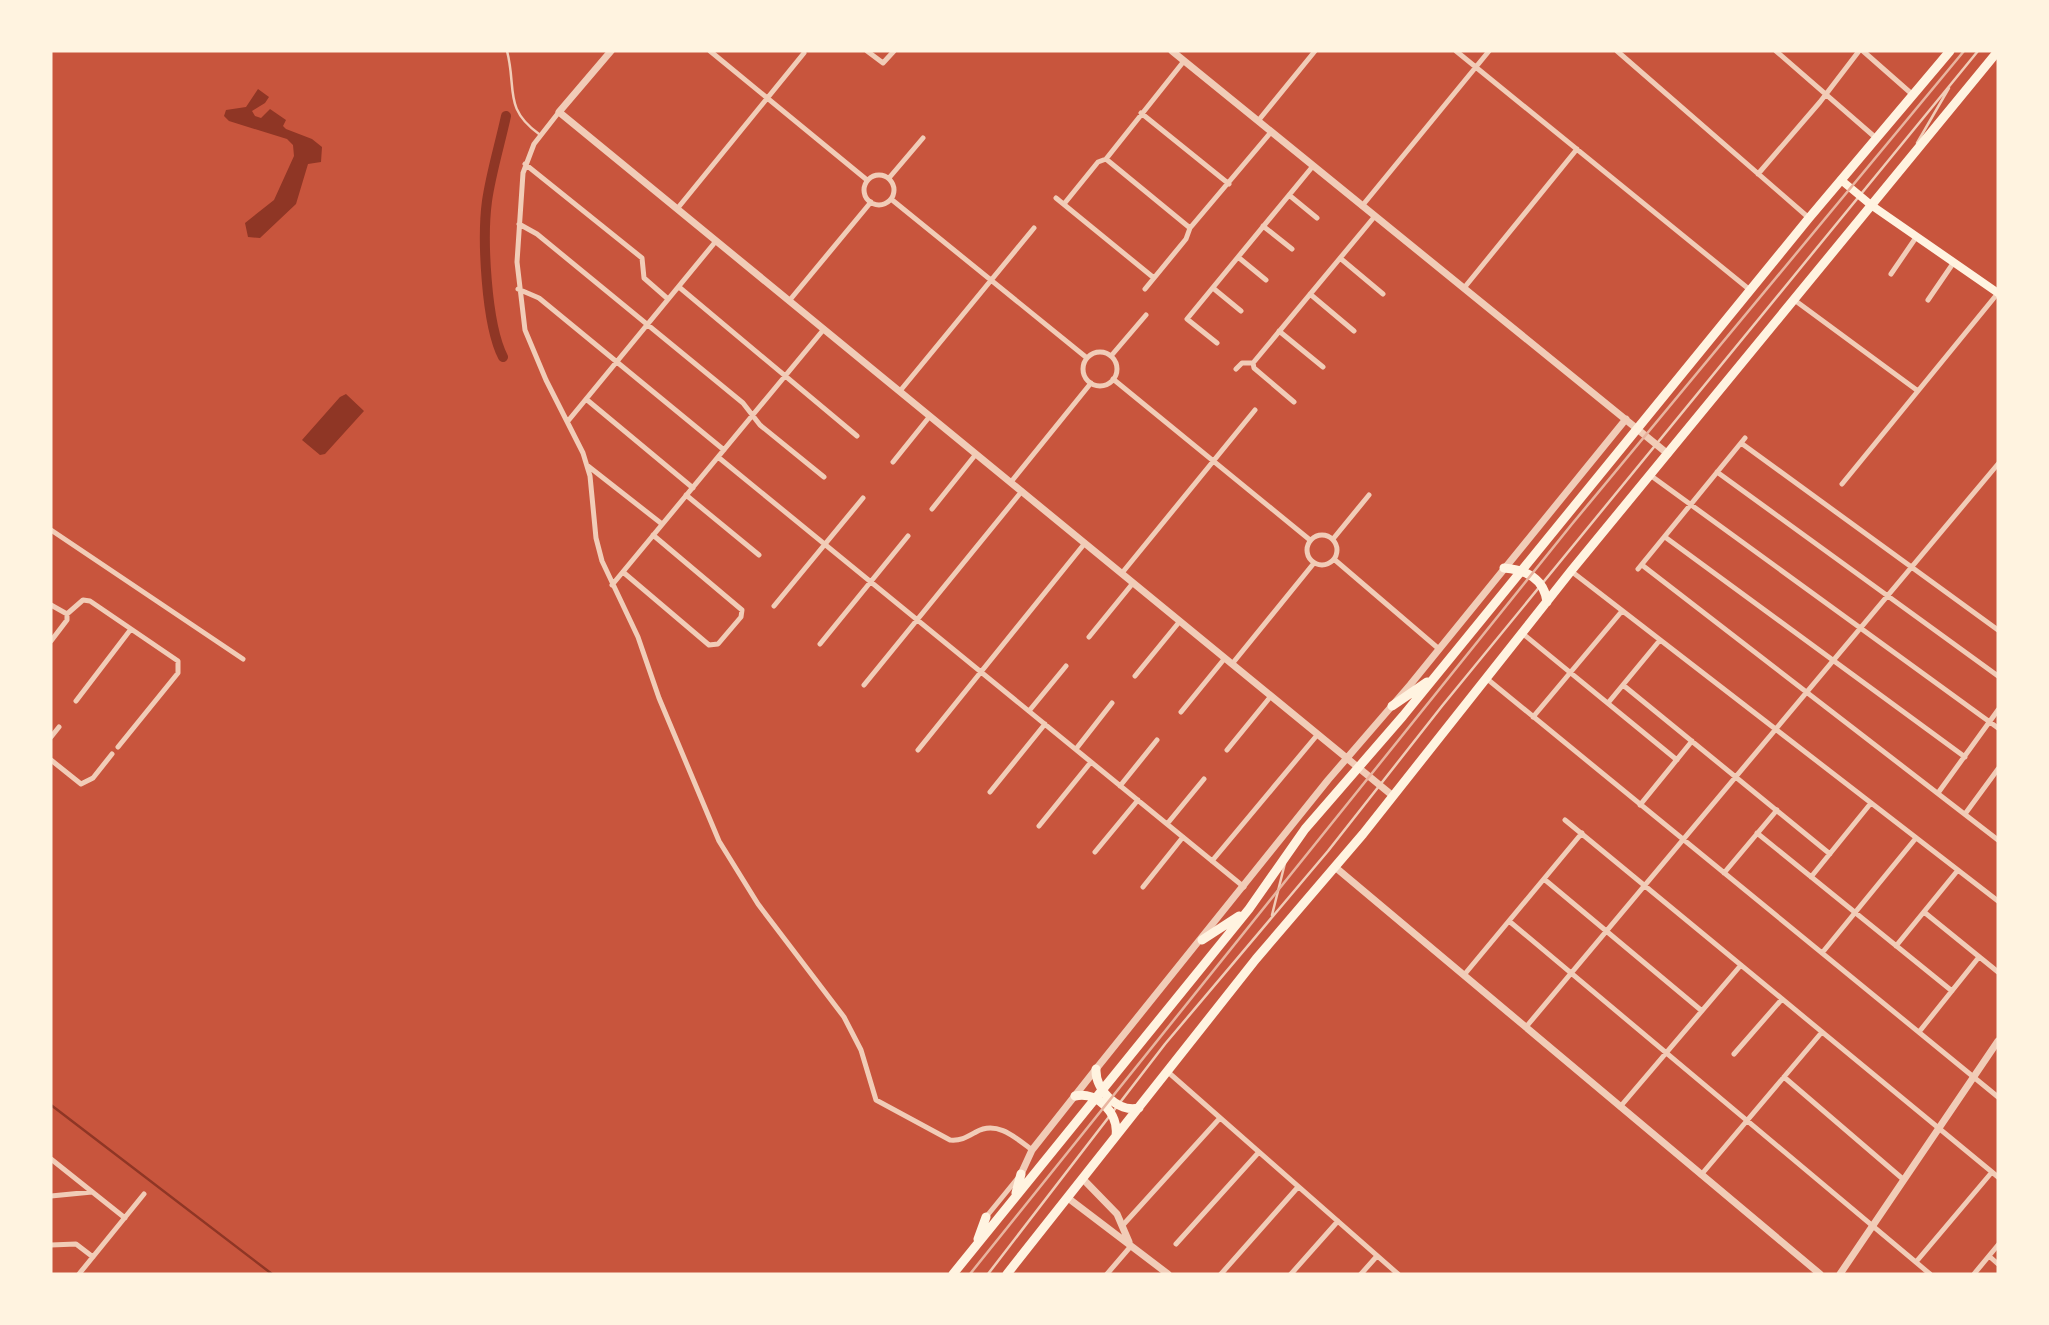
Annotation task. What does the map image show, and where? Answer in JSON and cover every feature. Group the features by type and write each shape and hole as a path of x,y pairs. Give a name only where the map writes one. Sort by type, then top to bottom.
{"main road":[{"path":"953,1274 1010,1199 1249,909 1288,853 1358,767 1437,675 1809,218 1950,51"},
{"path":"1007,1274 1271,941 1393,796 1571,571 1998,51"},
{"path":"1841,180 1871,205 1998,293"},
{"path":"1504,568 1522,570 1541,584 1546,602"},
{"path":"1392,706 1437,675"},
{"path":"1202,940 1249,909"},
{"path":"1096,1069 1097,1082 1102,1090 1120,1106 1139,1108"},
{"path":"1074,1096 1095,1098 1113,1115 1116,1138"},
{"path":"1010,1199 1021,1174"},
{"path":"975,1247 986,1217"}],"street":[{"path":"611,51 540,135 526,164 519,224 518,289 530,346 588,466 598,549 612,585 638,637 659,698 719,841 765,914 844,1017 861,1049 873,1097 950,1140 964,1139 991,1127 1007,1133 1032,1150"},
{"path":"710,51 867,180"},
{"path":"867,51 883,63 894,51"},
{"path":"1172,51 1668,454"},
{"path":"1258,121 1315,51"},
{"path":"1456,51 1750,290"},
{"path":"1362,206 1489,51"},
{"path":"1617,51 1809,218"},
{"path":"1776,51 1876,138"},
{"path":"1758,174 1861,51 1913,95"},
{"path":"677,209 804,53"},
{"path":"1063,204 1098,162 1106,159 1184,61"},
{"path":"559,112 1393,796"},
{"path":"1141,113 1228,184"},
{"path":"1145,289 1186,239 1190,228 1271,132"},
{"path":"889,178 923,138"},
{"path":"1464,288 1577,149"},
{"path":"1106,159 1190,228"},
{"path":"526,164 642,257 644,278 668,299"},
{"path":"1217,343 1187,319 1313,166"},
{"path":"877,174 889,178 894,187 891,199 884,204 871,202 864,193 867,180 877,174"},
{"path":"1289,195 1317,218"},
{"path":"1056,198 1154,278"},
{"path":"891,199 1087,359"},
{"path":"789,300 871,202"},
{"path":"1236,369 1242,363 1252,363 1375,216"},
{"path":"519,224 537,234 743,404 824,477"},
{"path":"1264,226 1292,249"},
{"path":"900,391 1034,228"},
{"path":"1891,274 1917,236"},
{"path":"568,421 716,241"},
{"path":"1238,257 1266,280"},
{"path":"1340,258 1383,294"},
{"path":"1928,300 1954,262"},
{"path":"679,286 857,436"},
{"path":"1213,288 1241,311"},
{"path":"518,289 540,298 724,450"},
{"path":"1842,484 1998,293"},
{"path":"1310,294 1354,331"},
{"path":"1793,299 1918,391"},
{"path":"1111,356 1146,315"},
{"path":"612,585 824,329"},
{"path":"1279,331 1323,367"},
{"path":"1101,352 1111,356 1117,367 1113,379 1102,386 1091,383 1084,375 1087,359 1101,352"},
{"path":"1252,363 1254,368 1294,402"},
{"path":"1113,379 1310,540"},
{"path":"1011,482 1091,383"},
{"path":"586,399 693,488"},
{"path":"1122,573 1255,410"},
{"path":"893,462 930,416"},
{"path":"1021,1174 1032,1150 1074,1096 1626,419"},
{"path":"1998,630 1743,441 1640,567 1996,838 1998,829"},
{"path":"932,509 976,454"},
{"path":"719,457 1244,887"},
{"path":"1526,1027 1998,464"},
{"path":"588,466 662,524"},
{"path":"1717,472 1998,677"},
{"path":"1650,475 1998,729"},
{"path":"864,685 1022,491"},
{"path":"687,495 759,555"},
{"path":"1333,539 1369,495"},
{"path":"774,606 863,498"},
{"path":"51,530 243,659"},
{"path":"623,572 711,647 718,645 743,612 653,535"},
{"path":"1319,535 1333,539 1338,547 1335,560 1327,565 1314,563 1307,552 1310,540 1319,535"},
{"path":"820,644 908,536"},
{"path":"1665,537 1965,757"},
{"path":"918,750 1085,543"},
{"path":"1335,560 1439,649"},
{"path":"1232,664 1314,563"},
{"path":"1571,571 1998,901"},
{"path":"1089,638 1133,583"},
{"path":"51,641 67,620 67,614 83,600 90,601 178,661 180,666 118,747"},
{"path":"51,605 67,614"},
{"path":"1533,717 1622,611"},
{"path":"1135,676 1180,621"},
{"path":"76,701 131,629"},
{"path":"1522,633 1677,760"},
{"path":"1608,703 1660,640"},
{"path":"1181,712 1225,658"},
{"path":"1029,711 1066,666"},
{"path":"1486,678 1998,1097"},
{"path":"1623,685 1830,854"},
{"path":"1227,750 1271,695"},
{"path":"1076,749 1112,703"},
{"path":"1938,793 1998,710"},
{"path":"990,792 1045,724"},
{"path":"51,737 59,727"},
{"path":"1212,861 1318,734"},
{"path":"1120,786 1157,740"},
{"path":"1640,805 1692,741"},
{"path":"51,760 81,784 93,778 112,754"},
{"path":"1039,827 1091,762"},
{"path":"1965,814 1998,769"},
{"path":"1167,824 1204,779"},
{"path":"1095,852 1138,800"},
{"path":"1811,877 1871,803"},
{"path":"1724,873 1777,810"},
{"path":"1565,820 1998,1177"},
{"path":"1464,975 1582,833"},
{"path":"1757,834 1952,991"},
{"path":"1143,887 1183,837"},
{"path":"1822,953 1916,838"},
{"path":"1335,867 1819,1274"},
{"path":"1896,946 1958,870"},
{"path":"1544,879 1702,1011"},
{"path":"1924,912 1998,972"},
{"path":"1509,921 1930,1274"},
{"path":"1919,1032 1979,957"},
{"path":"1620,1107 1741,965"},
{"path":"1734,1054 1782,999"},
{"path":"1701,1175 1822,1032"},
{"path":"1840,1274 1998,1041"},
{"path":"1168,1072 1398,1274"},
{"path":"1784,1077 1904,1180"},
{"path":"1123,1225 1220,1118"},
{"path":"1176,1244 1259,1152"},
{"path":"51,1159 125,1218"},
{"path":"1916,1262 1992,1172"},
{"path":"1083,1179 1114,1210 1131,1246"},
{"path":"1222,1274 1298,1186"},
{"path":"51,1196 92,1192"},
{"path":"79,1274 144,1194"},
{"path":"1068,1198 1168,1274"},
{"path":"986,1217 1010,1199"},
{"path":"1291,1274 1338,1221"},
{"path":"51,1245 73,1243 93,1257"},
{"path":"1974,1274 1998,1245"},
{"path":"1107,1274 1131,1246"},
{"path":"1361,1274 1377,1256"},
{"path":"1989,1256 1998,1264"}],"lane":[{"path":"507,51 515,110 524,123 540,135"},
{"path":"988,1274 1120,1106 1172,1035 1978,51"},
{"path":"1907,161 1954,80"},
{"path":"1272,915 1288,853"}],"shaded area":[{"path":"258,89 269,97 252,111 255,116 261,118 270,109 286,120 283,126 286,129 312,139 322,147 321,162 308,164 296,204 260,238 248,237 245,223 274,200 294,156 293,145 287,139 229,121 224,116 226,110 246,107"},
{"path":"346,394 364,411 325,454 320,455 302,440 340,397"}],"waterway":[{"path":"503,357 489,303 485,236 489,190 506,116"},
{"path":"51,1105 272,1274"}],"railway":[{"path":"970,1274 1572,524 1964,51"}]}
